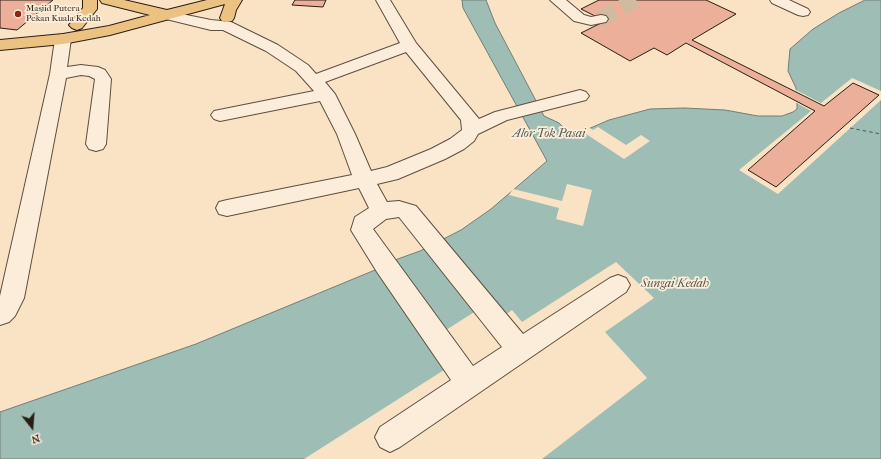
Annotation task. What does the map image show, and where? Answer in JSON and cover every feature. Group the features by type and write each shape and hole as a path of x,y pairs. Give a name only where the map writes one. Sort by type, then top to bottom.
{"main road":[{"path":"77,25 90,9 90,0"},
{"path":"107,0 142,9"},
{"path":"0,45 142,9 224,0"},
{"path":"227,22 229,10 235,0"},
{"path":"0,45 27,44 110,30 172,5"}],"street":[{"path":"383,0 409,45 467,114 471,123 471,130"},
{"path":"557,0 579,18 591,21 601,19"},
{"path":"777,0 803,12"},
{"path":"172,5 211,25 227,22"},
{"path":"172,5 227,22 288,57 315,80 326,94 346,134 364,179 381,211"},
{"path":"0,314 12,298 15,285 58,74 63,39"},
{"path":"315,80 409,45"},
{"path":"58,74 81,70 92,71 99,74 103,79 96,144"},
{"path":"220,115 326,94"},
{"path":"227,208 391,174 438,154 462,140 471,130 501,116 580,96"},
{"path":"470,384 362,230 363,223 381,211 399,209 408,212 520,350"},
{"path":"390,437 618,285"}],"water":[{"name":"Sungai Kedah","path":"462,0 486,0 495,23 544,116 559,123 572,136 609,120 650,109 684,108 725,110 758,116 782,116 793,112 797,109 797,104 796,88 788,71 790,49 813,29 839,13 865,0 881,0 881,459 0,459 0,412 196,344 375,270 395,260 420,251 461,230 491,209 547,161 463,8"}],"pier":[{"path":"852,78 881,91 881,100 778,194 739,170 811,111 795,102 794,89 821,103"},
{"path":"588,127 593,130 598,127 626,145 641,135 650,141 624,159 580,130"},
{"path":"567,184 592,190 583,226 556,219 559,208 509,195 513,189 562,201"},
{"path":"395,260 446,330 476,311 505,315 512,310 522,322 616,262 654,298 605,332 647,378 542,459 304,459 444,370 375,270"}],"building":[{"name":"Masjid Putera Pekan Kuala Kedah","path":"0,0 53,0 17,30 0,28"},
{"path":"295,0 326,0 323,7 292,5"},
{"path":"599,0 706,0 736,14 692,40 824,106 853,83 879,95 776,187 748,170 815,111 686,43 667,55 654,48 630,61 581,33 605,21 581,9"}],"ferry route":[{"path":"850,128 881,134"}],"tunnel":[{"path":"601,19 636,0"}],"place":[{"name":"Masjid Putera Pekan Kuala Kedah","path":"18,14"}],"water label":[{"name":"Alor Tok Pasai","path":"549,134"}]}
